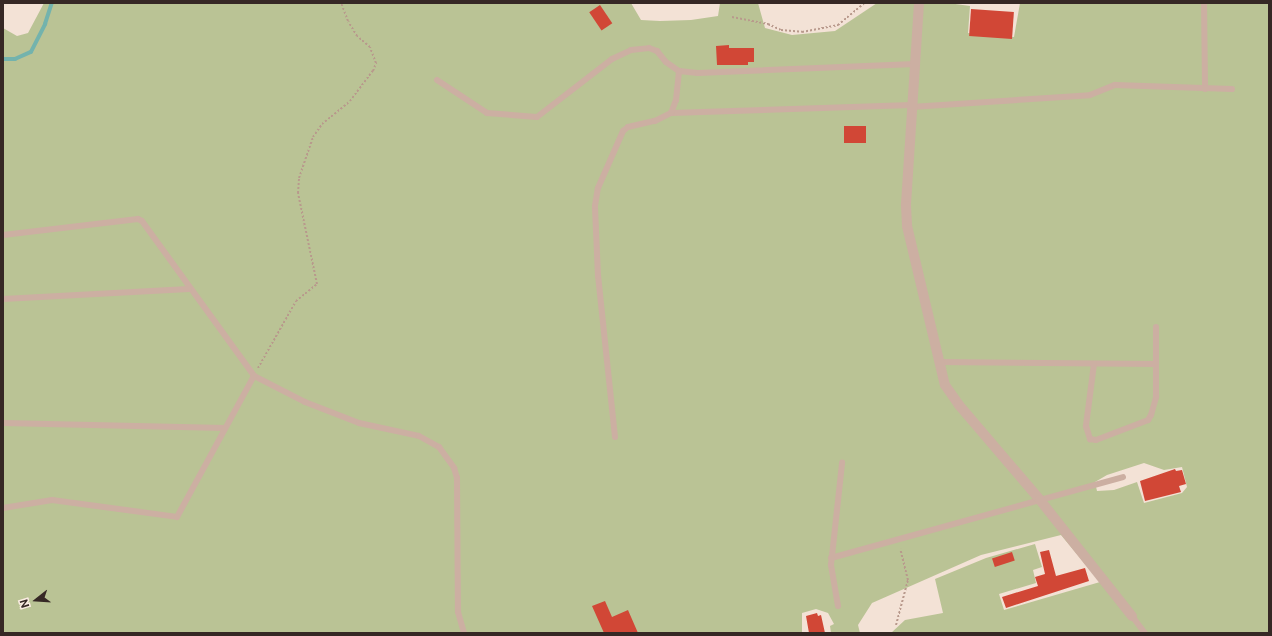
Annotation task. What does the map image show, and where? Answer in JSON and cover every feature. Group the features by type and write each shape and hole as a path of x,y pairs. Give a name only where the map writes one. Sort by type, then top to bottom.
{"street":[{"path":"919,3 906,180 908,226 939,362 946,385 959,405 1040,500 1132,616"}],"lane":[{"path":"1204,3 1204,89"},
{"path":"437,80 487,113 537,117 612,59 631,50 649,48 657,51 666,62 679,71 698,74 915,64"},
{"path":"671,113 676,100 679,71"},
{"path":"615,437 598,276 595,206 598,188 624,131 628,126 655,121 671,113 912,106 1090,95 1115,85 1232,89"},
{"path":"3,235 138,219 142,221 190,290 254,376 305,402 359,423 419,436 439,447 454,468 459,490 458,612 464,633"},
{"path":"3,299 190,290"},
{"path":"1094,364 1086,426 1090,439 1096,440 1148,420 1156,397 1156,327"},
{"path":"939,362 1156,364"},
{"path":"3,508 52,500 177,517 254,376"},
{"path":"3,423 225,428"},
{"path":"838,606 831,558 842,463"},
{"path":"831,558 1124,477"},
{"path":"1132,616 1145,633"}],"path":[{"path":"254,376 296,301 317,284 298,193 299,178 313,137 322,124 350,101 373,71 376,63 370,47 357,36 348,21 341,3"},
{"path":"732,18 768,24 780,30 802,32 838,25 864,3"},
{"path":"896,625 908,580 897,540"}],"green space":[{"path":"44,3 631,3 641,20 660,21 691,20 718,16 720,3 758,3 765,28 792,35 835,31 877,3 948,3 970,6 968,33 1014,37 1020,3 1269,3 1269,633 891,633 905,620 943,613 935,579 986,558 1035,544 1042,567 1033,570 1036,583 999,594 1004,610 1100,582 1061,535 981,555 872,603 858,625 860,633 831,633 830,626 834,624 828,613 816,609 802,613 802,633 3,633 3,28 17,36 28,33","holes":["1144,463 1164,470 1182,467 1187,487 1182,493 1144,503 1137,482 1114,490 1097,491 1095,482 1107,475"]}],"building":[{"path":"600,5 612,23 602,31 589,12"},
{"path":"971,9 1014,12 1012,39 969,36"},
{"path":"729,45 729,48 754,48 754,62 748,62 748,65 717,65 716,46"},
{"path":"844,126 866,126 866,143 844,143"},
{"path":"1175,469 1176,471 1182,470 1186,484 1179,486 1181,492 1145,501 1140,481"},
{"path":"1049,550 1056,576 1085,568 1089,581 1006,608 1002,597 1038,586 1035,577 1045,574 1040,552"},
{"path":"1012,552 1015,561 995,567 992,558"},
{"path":"605,601 612,617 628,610 638,633 604,633 592,606"},
{"path":"817,613 818,616 821,615 825,633 809,633 806,616"}],"waterway":[{"path":"3,59 15,59 31,52 45,24 52,3"}]}
